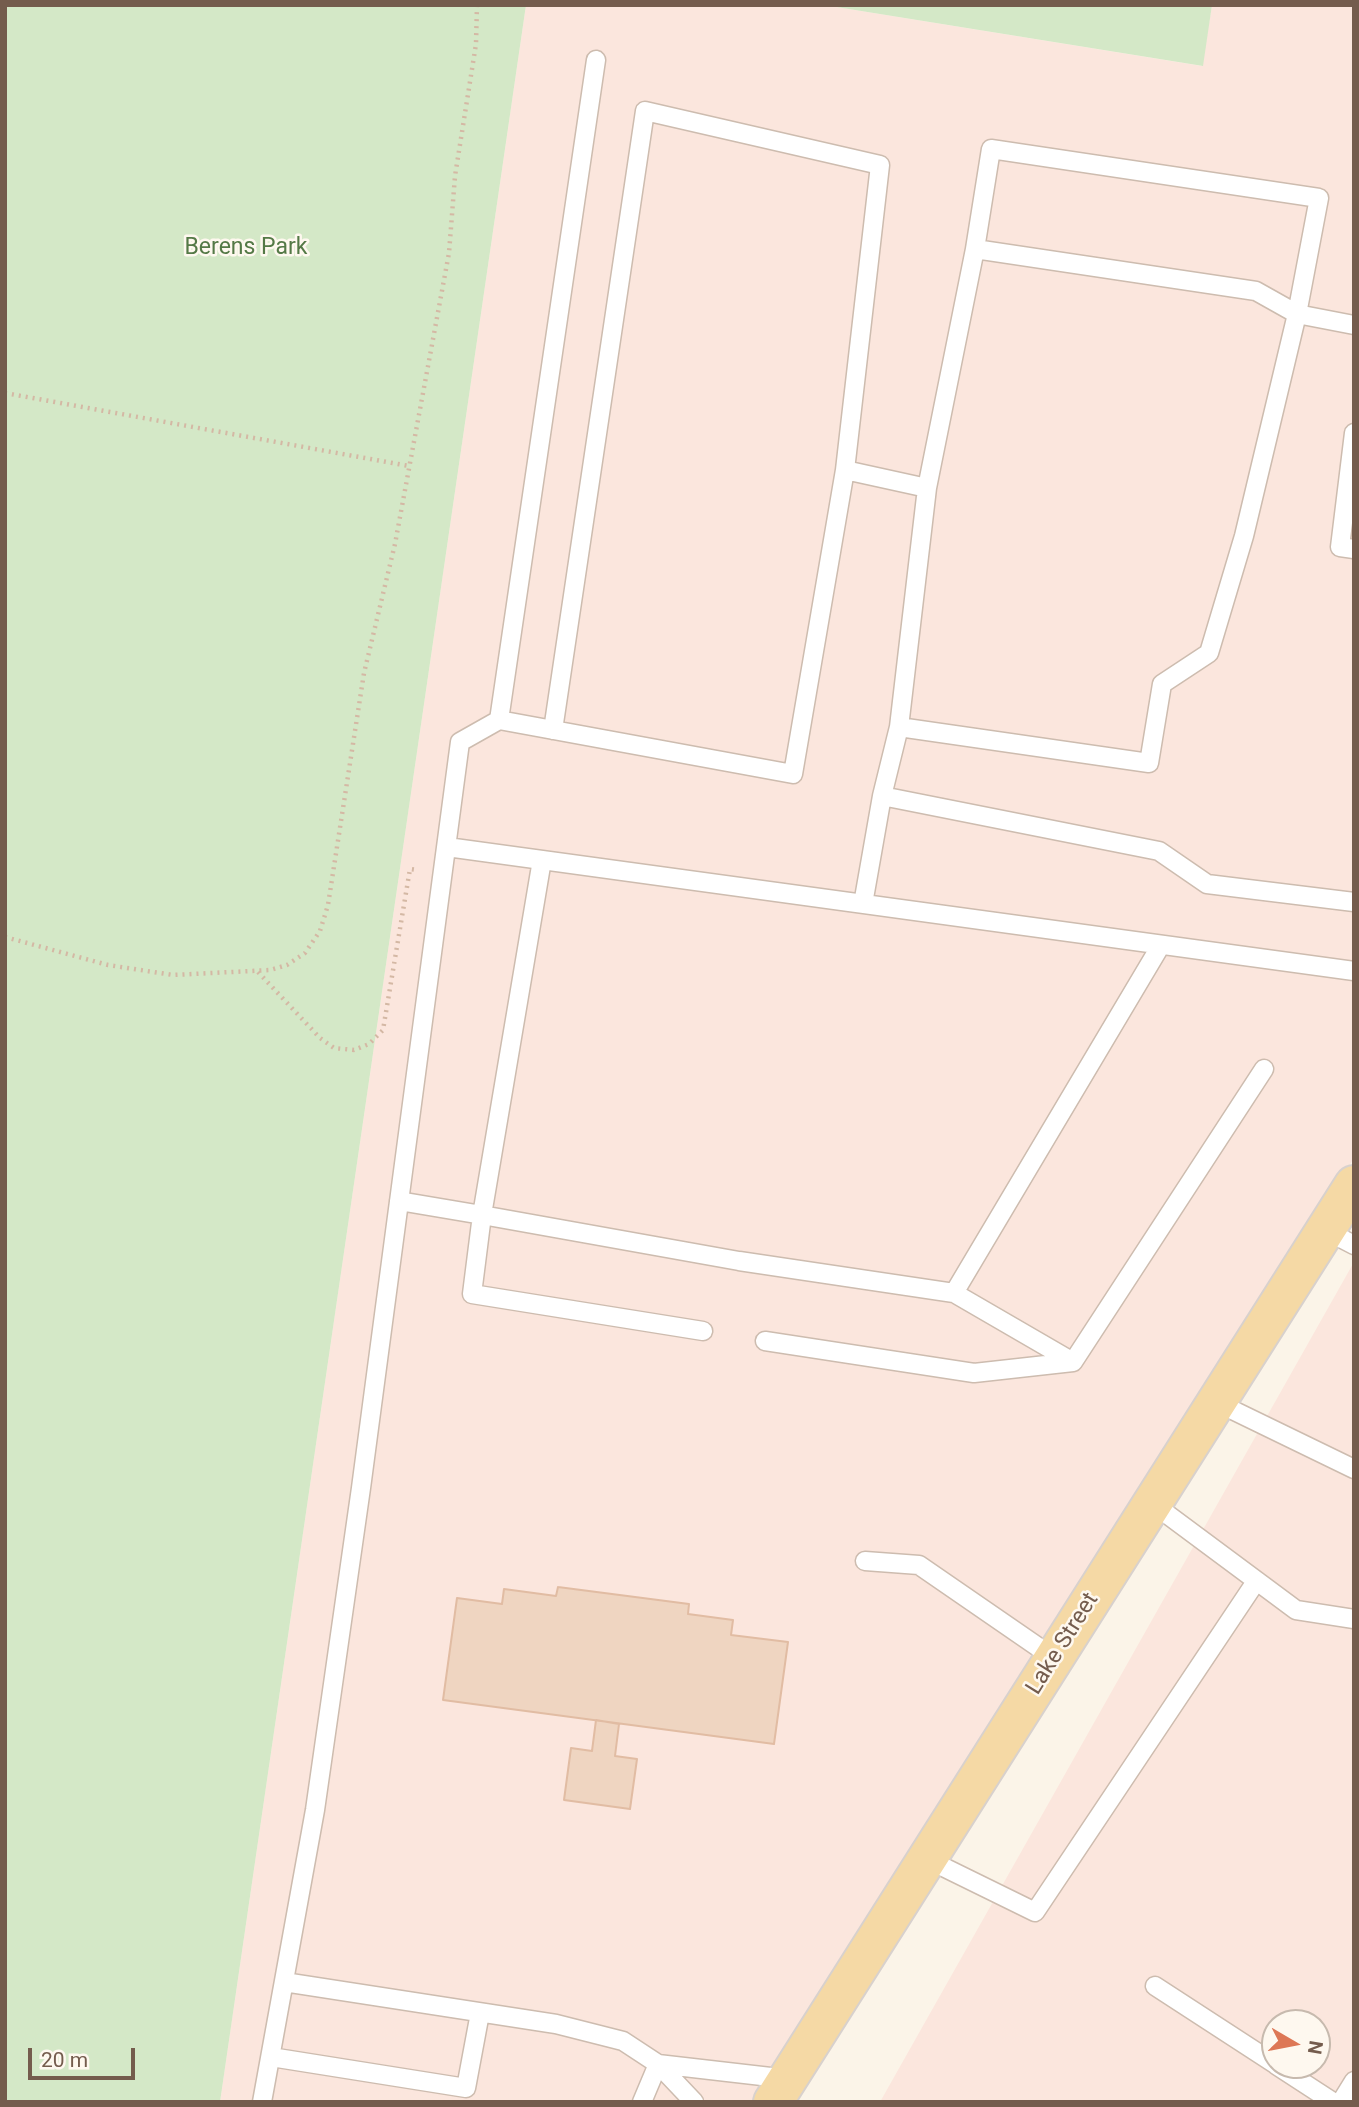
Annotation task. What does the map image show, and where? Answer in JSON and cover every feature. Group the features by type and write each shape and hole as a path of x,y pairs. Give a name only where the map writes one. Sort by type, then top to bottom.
{"main road":[{"name":"Lake Street","path":"780,2090 1216,1402 1340,1238 1354,1185"}],"lane":[{"path":"499,720 596,60"},
{"path":"262,2102 319,1783 460,742 499,720 553,730 793,774 845,470 880,164 645,111 553,730"},
{"path":"863,904 882,796 899,727 927,488 975,249 991,149 1320,198 1297,314 1244,536 1209,653 1162,684 1149,763 899,727"},
{"path":"975,249 1256,290 1297,314 1354,325"},
{"path":"1354,433 1340,547 1354,549"},
{"path":"845,470 927,488"},
{"path":"882,796 1159,851 1208,884 1354,902"},
{"path":"447,847 1354,971"},
{"path":"542,860 482,1214 472,1294 703,1331"},
{"path":"954,1293 1161,945"},
{"path":"1073,1362 1264,1069"},
{"path":"399,1201 739,1261 954,1293 1073,1362"},
{"path":"765,1341 974,1373 1073,1362"},
{"path":"1216,1402 1354,1469"},
{"path":"1152,1503 1255,1583 1296,1610 1354,1619"},
{"path":"865,1561 919,1565 1054,1658"},
{"path":"927,1858 1035,1912 1255,1583"},
{"path":"284,1982 556,2024 623,2041 658,2064 694,2102"},
{"path":"1155,1986 1261,2056"},
{"path":"271,2057 466,2088 480,2013"},
{"path":"658,2064 780,2090"},
{"path":"642,2102 658,2064"},
{"path":"1297,2079 1333,2102"},
{"path":"1341,2102 1354,2081"}],"path":[{"path":"5,937 108,964 173,975 257,972 287,965 305,953 320,931 328,905 364,673 395,544 449,253 455,176 476,44 477,5"},
{"path":"5,393 409,466"},
{"path":"257,972 320,1038 334,1048 354,1050 369,1044 383,1030 410,869"}],"shaded area":[{"path":"526,5 824,5 1202,66 1212,5 1354,5 1354,1158 756,2102 220,2102"},
{"path":"1354,1262 1354,2102 880,2102"}],"green space":[{"name":"Berens Park","path":"5,5 526,5 220,2102 5,2102"},
{"path":"824,5 1212,5 1203,66"}],"building":[{"path":"558,1587 689,1604 688,1614 733,1620 731,1635 788,1642 774,1744 443,1700 457,1598 502,1604 504,1589 556,1596"},
{"path":"596,1720 619,1724 615,1756 637,1759 630,1809 564,1800 571,1748 592,1751"}]}
